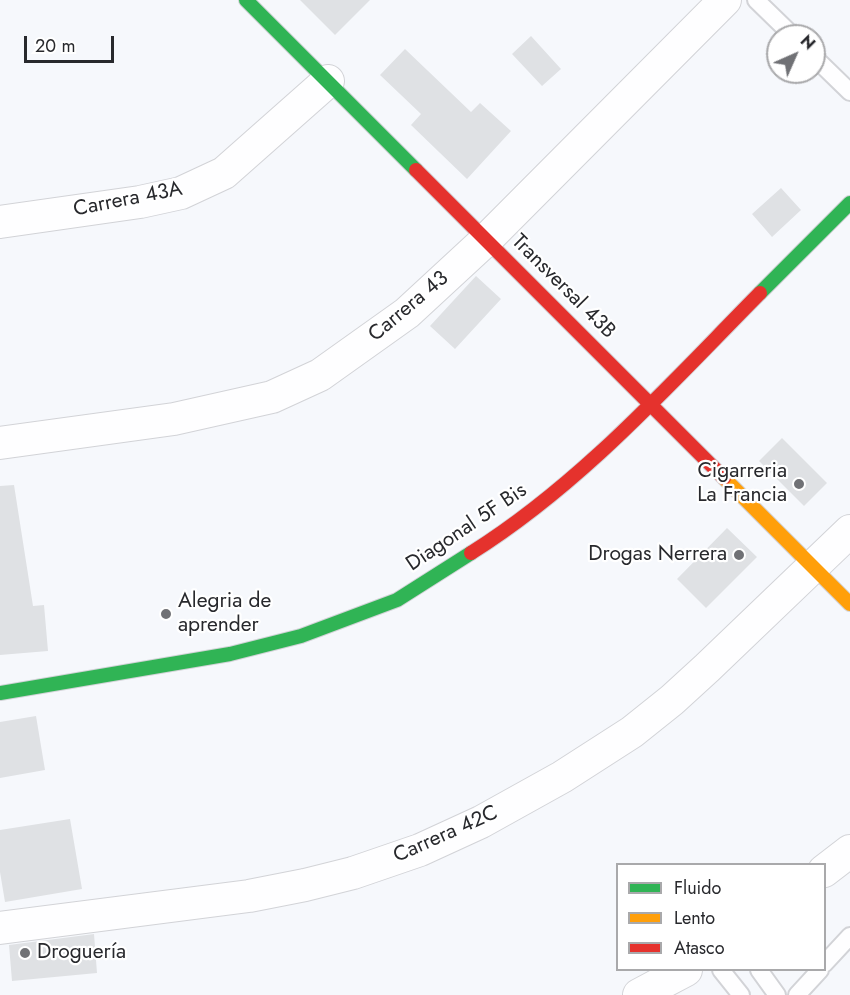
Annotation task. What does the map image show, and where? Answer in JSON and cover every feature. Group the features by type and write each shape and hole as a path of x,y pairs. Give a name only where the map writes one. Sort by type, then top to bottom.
{"street":[{"name":"Transversal 43B","path":"246,0 850,604"},
{"name":"Carrera 43","path":"0,443 174,419 272,396 320,375 408,313 486,240 725,0"},
{"name":"Carrera 43A","path":"0,222 140,202 181,193 224,173 328,81"},
{"name":"Diagonal 5F Bis","path":"0,693 230,654 301,636 397,600 488,543 564,486 650,405 850,203"},
{"name":"Carrera 42C","path":"0,928 249,896 306,885 353,873 420,850 481,822 562,777 632,732 707,668 850,531"},
{"path":"826,870 850,850"},
{"path":"639,995 682,971"}],"lane":[{"path":"756,0 781,24"},
{"path":"826,69 850,92"},
{"path":"826,963 850,936"},
{"path":"723,971 741,995"},
{"path":"760,971 777,995"},
{"path":"797,995 818,971"}],"building":[{"path":"300,0 370,0 335,35"},
{"path":"531,36 561,69 542,86 512,54"},
{"path":"405,49 471,112 480,103 511,131 467,179 411,125 421,114 380,75"},
{"path":"781,188 801,210 772,237 752,214"},
{"path":"476,276 501,299 455,349 430,326"},
{"path":"782,438 827,483 804,506 759,461"},
{"path":"14,485 33,606 44,605 48,651 0,655 0,486"},
{"path":"727,528 757,557 706,608 677,579"},
{"path":"36,716 45,770 0,778 0,722"},
{"path":"70,819 82,889 5,902 0,872 0,830"},
{"path":"94,934 97,973 12,981 9,945"}],"traffic: fast":[{"path":"246,0 416,170"},
{"path":"760,293 850,203"},
{"path":"0,693 230,654 301,636 397,600 471,553"}],"traffic: slow":[{"path":"724,478 850,604"}],"traffic: jam":[{"path":"416,170 724,478"},
{"path":"471,553 511,526 587,465 658,398 760,293"}],"place":[{"name":"Cigarreria La Francia","path":"799,484"},
{"name":"Drogas Nerrera","path":"739,555"},
{"name":"Alegria de aprender","path":"166,614"},
{"name":"Droguería","path":"25,953"}]}
